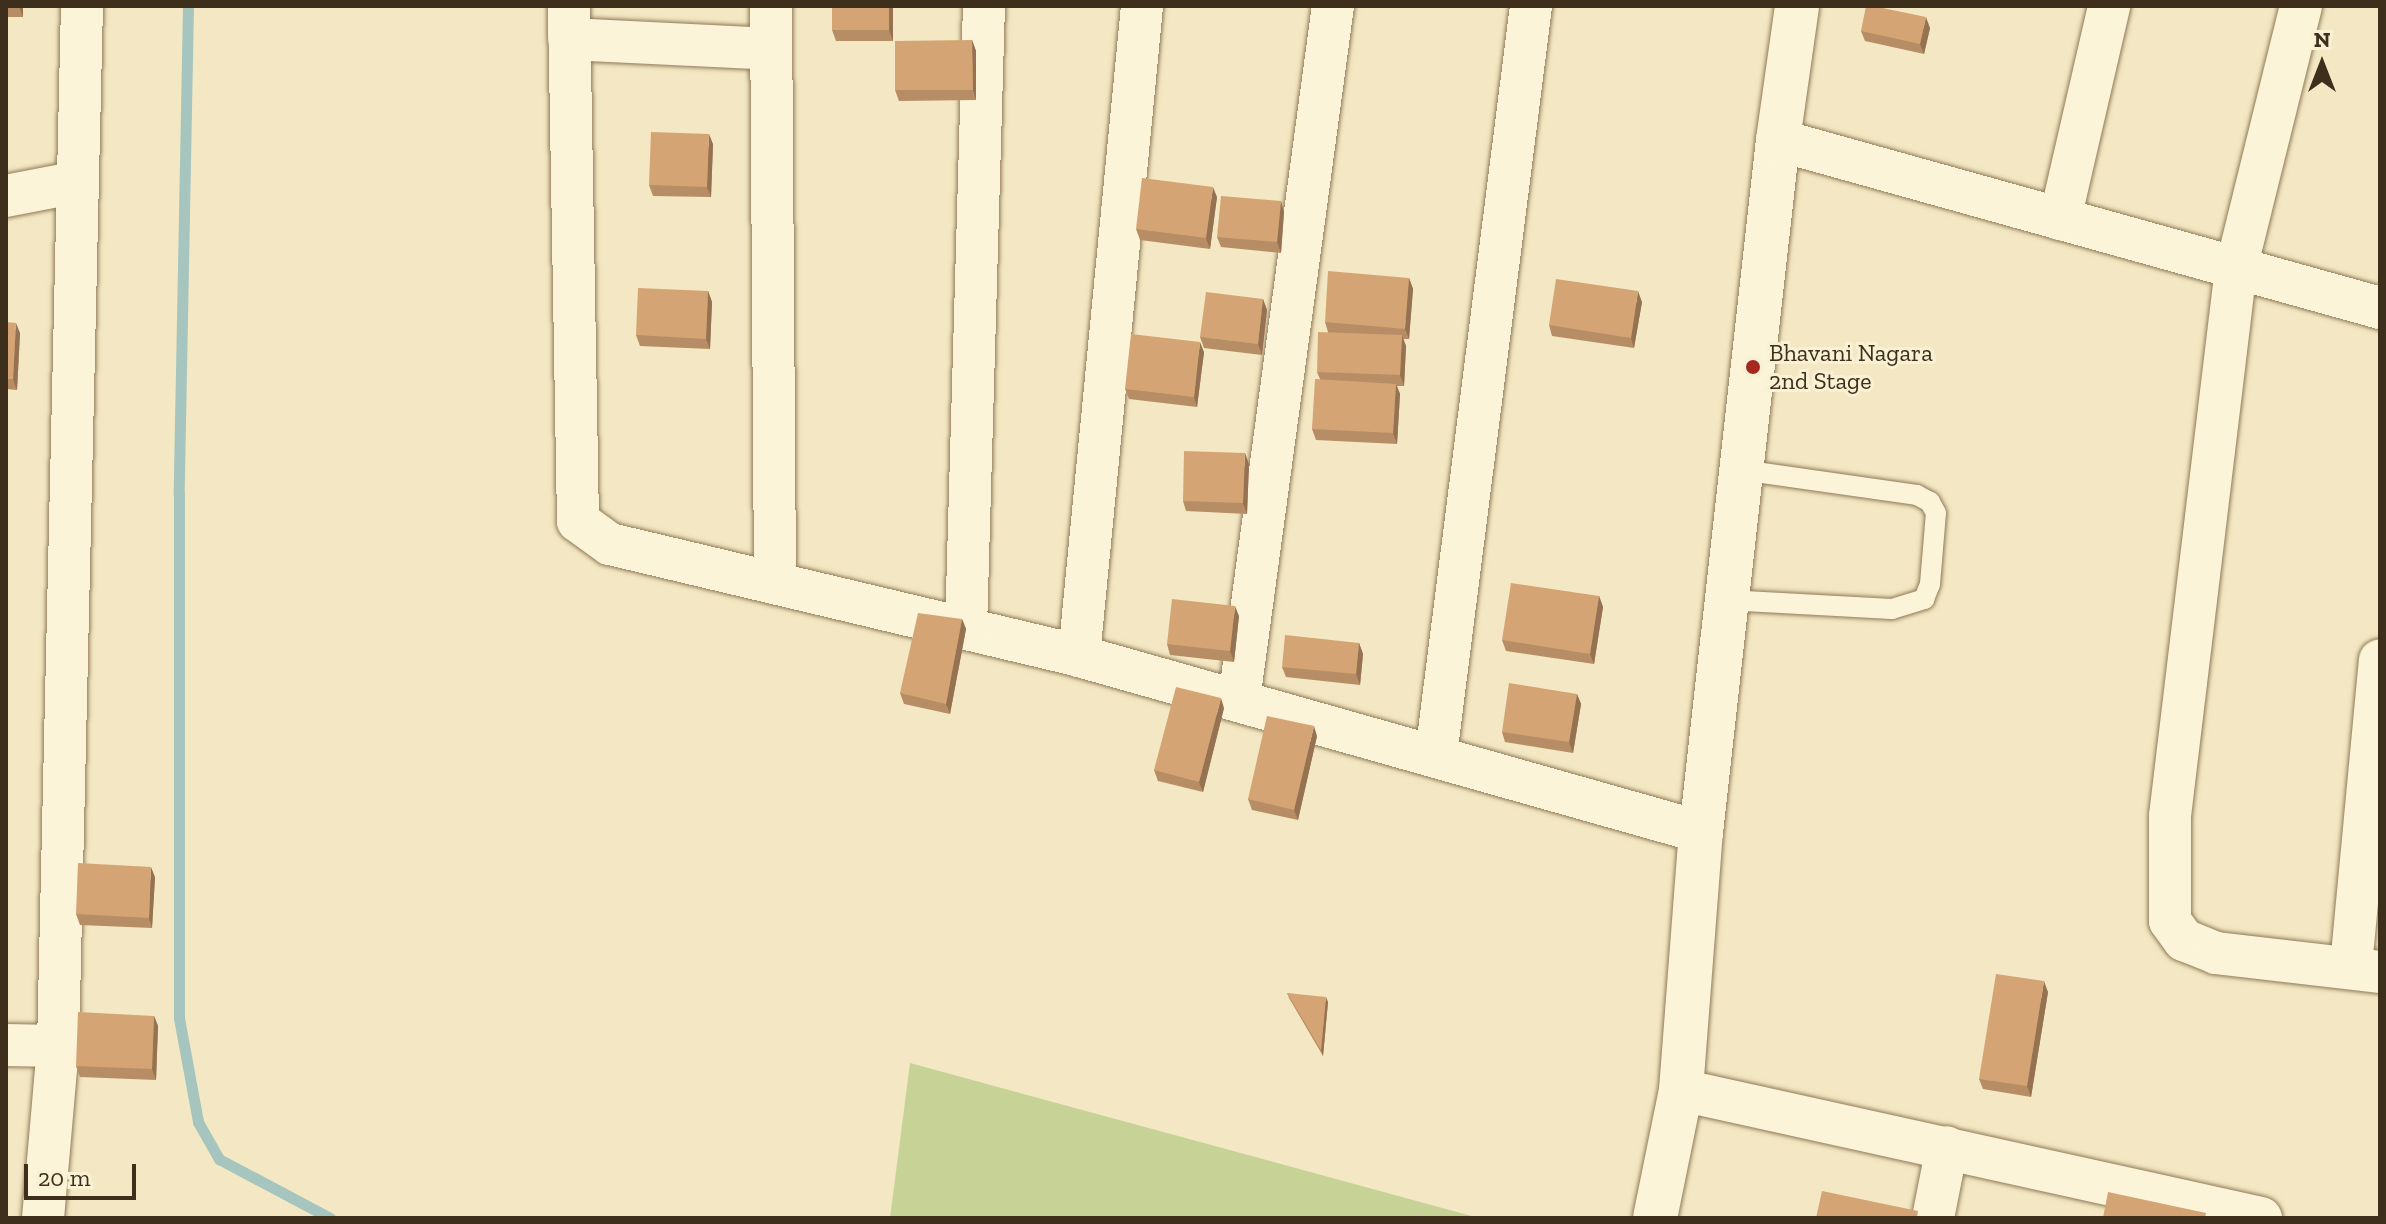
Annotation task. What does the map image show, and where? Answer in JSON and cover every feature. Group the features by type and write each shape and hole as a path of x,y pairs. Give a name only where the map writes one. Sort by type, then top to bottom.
{"street":[{"path":"43,1218 58,1046 82,6"},
{"path":"771,6 775,583"},
{"path":"966,629 984,6"},
{"path":"1079,656 1142,6"},
{"path":"1239,700 1333,6"},
{"path":"1436,755 1531,6"},
{"path":"1655,1218 1681,1090 1701,832 1778,140 1797,6"},
{"path":"2060,219 2109,6"},
{"path":"2301,6 2236,268 2170,816 2170,921 2184,940 2216,953 2365,969 2380,660"},
{"path":"771,49 569,23 578,521 610,544 1079,656 1701,832"},
{"path":"1778,140 2380,308"},
{"path":"6,196 78,182"},
{"path":"6,1045 58,1046"},
{"path":"1681,1090 1947,1147 2236,1215"},
{"path":"1933,1218 1947,1147"}],"lane":[{"path":"1726,600 1892,609 1924,599 1930,584 1936,513 1930,502 1917,495 1741,470"}],"green space":[{"path":"910,1063 1479,1218 890,1218"}],"building":[{"path":"832,6 889,6 889,30 832,30"},
{"path":"1866,6 1926,17 1920,44 1861,31"},
{"path":"972,40 973,90 895,90 895,41"},
{"path":"651,132 709,134 707,187 649,185"},
{"path":"1142,178 1213,187 1206,238 1136,229"},
{"path":"1221,196 1281,201 1277,242 1217,237"},
{"path":"1328,271 1409,278 1405,329 1325,322"},
{"path":"1556,279 1638,291 1631,338 1549,325"},
{"path":"638,288 708,291 706,339 636,335"},
{"path":"1206,292 1263,299 1258,344 1200,337"},
{"path":"6,322 16,323 13,379 6,379"},
{"path":"1318,332 1402,335 1400,375 1317,372"},
{"path":"1131,334 1200,342 1194,397 1125,389"},
{"path":"1315,379 1396,384 1393,433 1312,429"},
{"path":"1184,451 1245,453 1243,503 1183,501"},
{"path":"1511,583 1599,596 1590,654 1502,640"},
{"path":"1172,599 1235,606 1230,651 1167,644"},
{"path":"918,613 962,619 946,704 900,693"},
{"path":"1285,635 1359,643 1356,674 1282,667"},
{"path":"1509,683 1577,694 1569,742 1502,732"},
{"path":"1176,687 1221,698 1199,782 1154,770"},
{"path":"1267,716 1314,726 1294,810 1248,799"},
{"path":"78,863 151,867 149,918 76,914"},
{"path":"1996,974 2044,981 2027,1086 1979,1079"},
{"path":"1287,993 1326,997 1321,1050"},
{"path":"78,1012 154,1016 152,1069 76,1066"},
{"path":"1822,1191 1918,1211 1917,1218 1816,1218"},
{"path":"2108,1192 2206,1213 2205,1218 2103,1218"}],"waterway":[{"path":"188,6 179,494 179,1018 198,1122 219,1159 330,1218"}],"place":[{"name":"Bhavani Nagara 2nd Stage","path":"1753,367"}]}
